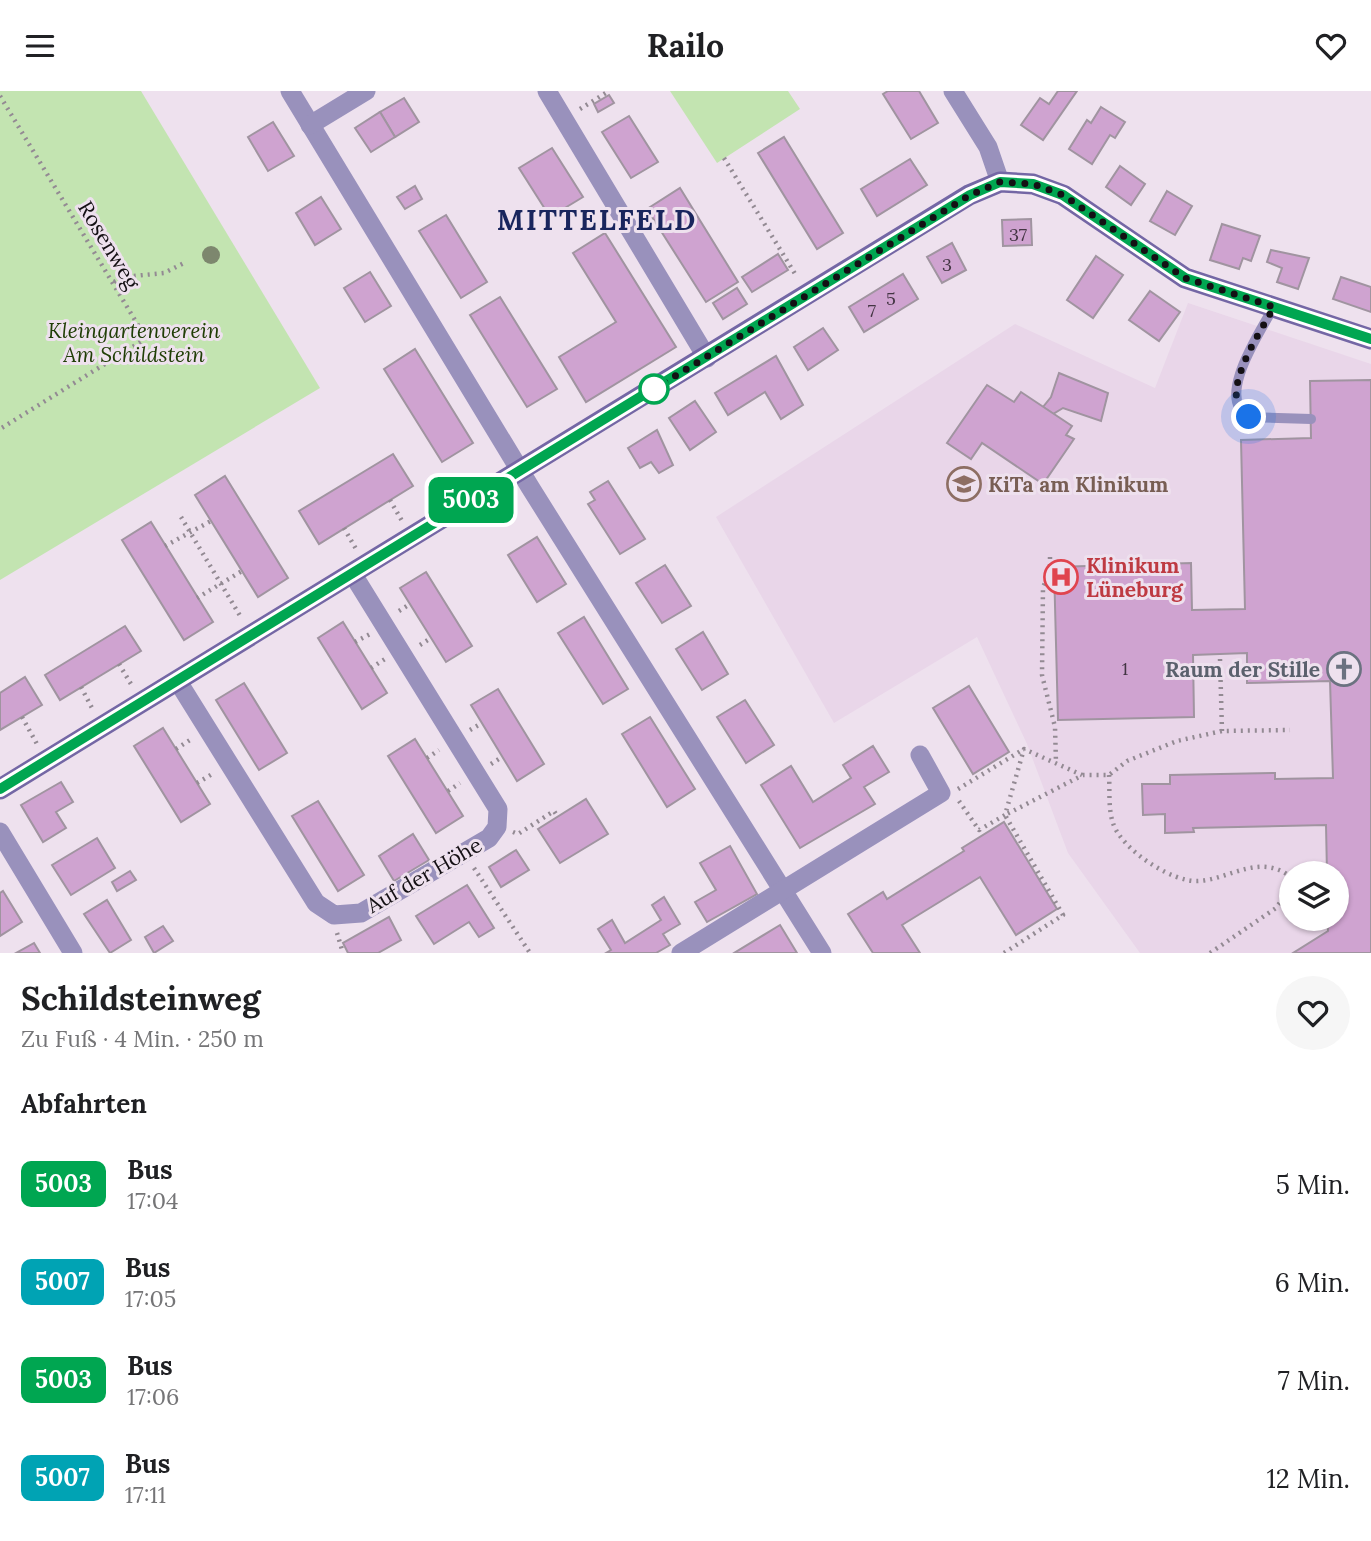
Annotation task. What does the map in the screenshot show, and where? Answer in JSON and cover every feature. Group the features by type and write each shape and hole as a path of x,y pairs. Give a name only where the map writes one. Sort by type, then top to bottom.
{"street":[{"path":"290,91 519,470 822,953"},
{"path":"310,125 366,91"},
{"path":"547,91 707,358"},
{"path":"953,91 988,147 1000,182"},
{"path":"0,789 970,195 1000,182 1033,184 1063,195 1185,278 1371,339"},
{"name":"Auf der Höhe","path":"177,680 316,903 334,915 361,913 489,838 497,827 498,809 352,573"},
{"path":"681,953 941,793 920,755"},
{"path":"0,832 73,953"}],"lane":[{"path":"1274,307 1238,376 1236,403 1241,413 1249,417 1311,418"}],"path":[{"path":"564,118 610,91"},
{"name":"Rosenweg","path":"0,96 144,335 142,341 0,429"},
{"path":"724,158 808,296"},
{"path":"114,282 124,277 164,273 184,263"},
{"path":"181,516 252,635"},
{"path":"166,546 211,521"},
{"path":"1050,557 1050,573 1043,587 1042,675 1055,727 1056,763"},
{"path":"197,598 242,571"},
{"path":"1220,659 1222,731"},
{"path":"22,717 47,760"},
{"path":"1024,749 1083,775 1109,775 1127,761 1177,741 1222,731 1290,730"},
{"path":"1004,953 1063,915 1005,815 1024,749"},
{"path":"1024,749 952,792 981,832 1005,815 1083,775"},
{"path":"1109,775 1113,825 1141,858 1181,881 1202,881 1243,868 1279,870"},
{"path":"497,827 518,834 554,811 558,817"},
{"path":"464,852 530,953"},
{"path":"1210,953 1279,904"}],"shaded area":[{"name":"Klinikum Lüneburg","path":"1188,303 1371,364 1371,953 1140,953 1068,853 1027,744 977,637 834,723 716,517 1015,324 1155,388"}],"green space":[{"name":"Kleingartenverein Am Schildstein","path":"0,91 141,91 320,388 0,580"},
{"path":"670,91 788,91 800,109 717,163"}],"building":[{"path":"888,91 919,91 938,123 911,139 883,94"},
{"path":"1058,91 1077,91 1043,140 1021,125 1040,98 1049,104"},
{"path":"609,95 614,103 598,112 594,104"},
{"path":"404,98 419,122 395,137 380,112"},
{"path":"1101,107 1125,122 1115,138 1110,135 1092,164 1069,149 1087,120 1091,123"},
{"path":"380,112 395,137 371,152 355,128"},
{"path":"629,116 658,162 631,178 602,132"},
{"path":"273,122 294,156 268,171 248,137"},
{"path":"784,137 843,233 817,249 758,153"},
{"path":"552,148 583,197 550,217 519,168"},
{"path":"910,159 927,185 877,216 861,189"},
{"path":"1120,166 1145,184 1131,205 1106,187"},
{"path":"415,186 422,199 405,209 397,197"},
{"path":"680,188 738,282 706,302 647,209"},
{"path":"1167,191 1192,206 1175,235 1150,221"},
{"path":"321,197 341,229 315,245 296,213"},
{"path":"446,215 487,282 461,298 419,231"},
{"path":"1031,219 1032,245 1003,246 1002,220"},
{"path":"1222,224 1260,236 1251,261 1243,258 1239,269 1210,260"},
{"path":"605,233 676,347 586,402 559,357 616,322 573,253"},
{"path":"952,243 966,270 942,283 927,257"},
{"path":"1271,250 1309,258 1298,289 1277,282 1282,268 1267,262"},
{"path":"778,254 788,270 752,292 742,277"},
{"path":"1096,256 1123,275 1093,318 1067,300"},
{"path":"370,272 391,306 365,322 344,288"},
{"path":"903,274 918,299 864,332 849,307"},
{"path":"1341,277 1371,287 1371,312 1333,299"},
{"path":"737,288 747,304 723,319 713,303"},
{"path":"1150,291 1180,312 1159,341 1129,320"},
{"path":"500,297 557,389 527,407 470,315"},
{"path":"823,328 838,350 808,370 794,347"},
{"path":"415,349 473,443 442,462 384,369"},
{"path":"776,356 803,405 781,419 765,392 728,415 715,393"},
{"path":"1059,373 1108,393 1101,421 1063,408 1053,414 1043,407 1051,397"},
{"path":"1371,380 1371,953 1293,953 1328,931 1349,931 1349,861 1327,861 1326,825 1193,828 1194,832 1165,833 1165,814 1143,815 1142,784 1170,784 1170,775 1275,773 1275,779 1333,778 1330,681 1247,683 1247,653 1193,655 1194,717 1058,720 1054,567 1191,563 1192,610 1245,609 1241,440 1311,438 1310,381"},
{"path":"987,385 1014,402 1021,392 1072,426 1066,435 1074,439 1043,484 982,443 971,459 947,443"},
{"path":"695,401 716,432 690,450 669,418"},
{"path":"657,430 673,465 659,473 651,462 640,468 628,448"},
{"path":"393,454 413,486 319,544 299,511"},
{"path":"225,476 288,578 258,597 195,495"},
{"path":"608,481 645,539 620,554 588,504 595,500 590,492"},
{"path":"151,522 213,622 184,640 122,540"},
{"path":"537,537 566,584 537,602 508,555"},
{"path":"665,565 691,606 662,623 636,583"},
{"path":"426,572 472,646 446,662 400,588"},
{"path":"584,617 628,689 603,704 558,633"},
{"path":"343,622 387,693 362,709 318,638"},
{"path":"125,626 141,651 60,700 45,675"},
{"path":"703,632 728,674 702,690 676,649"},
{"path":"25,677 42,705 0,730 0,693"},
{"path":"244,683 287,753 259,770 216,700"},
{"path":"969,686 1009,752 973,774 933,708"},
{"path":"498,689 544,764 517,781 471,705"},
{"path":"745,700 774,745 746,763 717,717"},
{"path":"650,717 695,789 667,807 622,734"},
{"path":"163,728 210,804 181,822 134,746"},
{"path":"415,739 463,816 436,833 388,756"},
{"path":"873,746 889,772 864,787 875,804 800,848 761,785 791,766 813,802 851,778 843,765"},
{"path":"61,782 73,802 56,812 66,828 43,842 21,805"},
{"path":"586,799 608,834 560,863 538,829"},
{"path":"318,801 364,875 338,891 292,816"},
{"path":"1004,822 1057,909 1016,935 980,877 902,925 920,953 873,953 848,914 883,892 887,899 964,851 962,848"},
{"path":"413,834 429,860 394,881 379,856"},
{"path":"97,838 115,868 71,895 52,865"},
{"path":"730,846 757,894 707,922 695,902 716,890 700,863"},
{"path":"516,850 529,870 501,887 489,867"},
{"path":"130,871 136,880 117,891 112,882"},
{"path":"467,885 494,928 479,937 469,922 434,944 416,916"},
{"path":"3,891 22,922 0,936 0,893"},
{"path":"664,897 680,924 663,934 670,945 656,953 606,953 611,950 598,929 612,920 625,943 661,920 652,905"},
{"path":"107,900 131,940 110,953 84,914"},
{"path":"389,917 401,940 378,953 348,953 343,943"},
{"path":"780,925 797,953 734,953"},
{"path":"163,926 173,941 154,953 145,937"},
{"path":"34,943 40,953 16,953"}],"bus line":[{"name":"5003","path":"0,789 970,195 1000,182 1033,184 1063,195 1185,278 1371,339"}],"place":[{"name":"KiTa am Klinikum","path":"964,484"},
{"name":"Klinikum Lüneburg","path":"1061,577"},
{"name":"Raum der Stille","path":"1344,669"}],"district":[{"name":"MITTELFELD","path":"597,220"}],"route":[{"path":"654,389 970,195 1000,182 1033,184 1063,195 1185,278 1274,307 1238,376 1236,403 1241,413 1249,417"}]}
